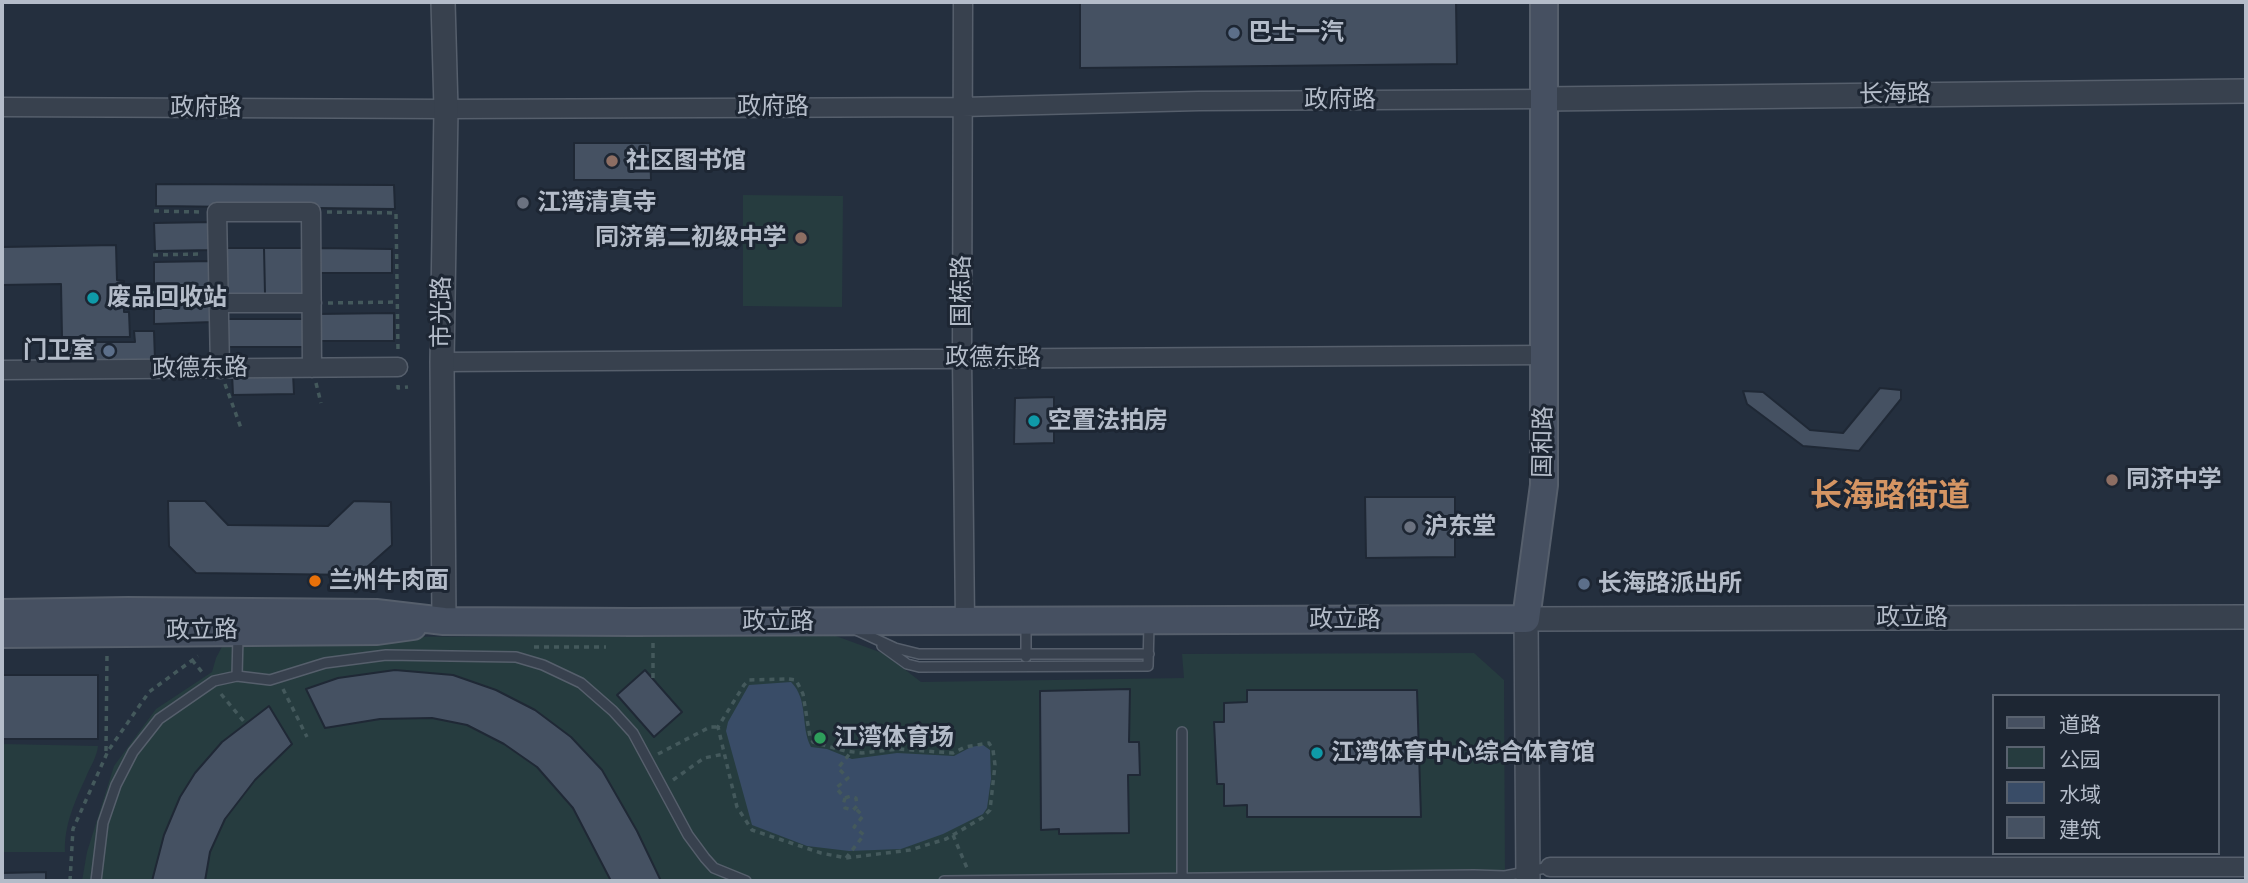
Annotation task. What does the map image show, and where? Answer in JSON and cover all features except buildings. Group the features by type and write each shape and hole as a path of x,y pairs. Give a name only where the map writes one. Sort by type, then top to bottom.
{"main road":[{"name":"国和路","path":"1526,619 1544,485 1544,2"},
{"name":"政立路","path":"2,613 376,612 444,621 653,622 1526,619"},
{"name":"政立路","path":"2,634 377,631 444,621"}],"street":[{"name":"市光路","path":"443,2 446,109 442,362 444,621"},
{"name":"国栋路","path":"963,2 962,358 965,621"},
{"name":"长海路","path":"1544,99 2246,92"},
{"name":"政府路","path":"2,107 962,107 1212,101 1544,99"},
{"path":"220,369 217,212 311,212 312,368"},
{"path":"218,298 312,303"},
{"name":"政德东路","path":"442,362 1545,355"},
{"name":"政德东路","path":"2,370 398,367"},
{"name":"政立路","path":"1526,619 2246,617"},
{"name":"国和路","path":"1526,619 1535,873"},
{"path":"1535,873 2246,867"}],"lane":[{"path":"1026,621 1027,666"},
{"path":"873,638 907,664 919,667 1148,666 1149,621"},
{"path":"822,622 849,627 895,648 919,654 1149,654"},
{"path":"237,676 239,631"},
{"path":"96,881 103,823 116,785 133,752 159,719 214,681 237,676 270,680 325,663 386,655 516,657 543,665 581,683 633,733 688,835 705,858 714,868 746,881"},
{"path":"1182,732 1182,879"},
{"path":"944,881 1402,879 1535,873"}],"path":[{"path":"154,211 217,212"},
{"path":"311,212 396,213 398,367"},
{"path":"153,255 218,253"},
{"path":"153,293 218,298"},
{"path":"312,303 397,302"},
{"path":"220,369 241,428"},
{"path":"653,622 653,680"},
{"path":"530,647 606,647"},
{"path":"106,753 107,652"},
{"path":"70,881 73,829 106,753 149,692 203,653"},
{"path":"277,678 307,737"},
{"path":"789,679 796,681 803,694 813,742 852,753 898,749 953,752 989,743 995,765 990,810 982,818 953,835 910,850 846,858 821,853 752,830 744,821 737,807 718,727 749,681 789,679"},
{"path":"647,760 710,727 718,727"},
{"path":"845,798 836,788 848,778 838,768 852,753"},
{"path":"662,788 704,758 725,754"},
{"path":"854,797 857,801 855,808 849,811 845,808 845,798 854,797"},
{"path":"846,858 864,835 854,827 863,816 855,808"},
{"path":"953,835 971,880"}],"green space":[{"path":"743,195 843,196 842,307 743,306"},
{"name":"江湾体育场","path":"836,636 885,654 921,682 1184,678 1182,654 1474,653 1504,680 1505,881 82,881 87,852 114,766 156,709 212,672 227,637"},
{"path":"2,744 98,746 71,813 65,852 2,852"}],"water":[{"path":"791,682 800,697 811,747 827,749 852,759 897,753 954,756 971,747 983,745 990,750 991,779 987,808 983,814 943,834 901,849 849,851 807,846 752,825 726,731 728,722 749,685"}],"place":[{"name":"巴士一汽","path":"1234,33"},
{"name":"社区图书馆","path":"612,161"},
{"name":"江湾清真寺","path":"523,203"},
{"name":"同济第二初级中学","path":"801,238"},
{"name":"废品回收站","path":"93,298"},
{"name":"门卫室","path":"109,351"},
{"name":"空置法拍房","path":"1034,421"},
{"name":"同济中学","path":"2112,480"},
{"name":"沪东堂","path":"1410,527"},
{"name":"兰州牛肉面","path":"315,581"},
{"name":"长海路派出所","path":"1584,584"},
{"name":"江湾体育场","path":"820,738"},
{"name":"江湾体育中心综合体育馆","path":"1317,753"}],"district":[{"name":"长海路街道","path":"1890,497"}]}
